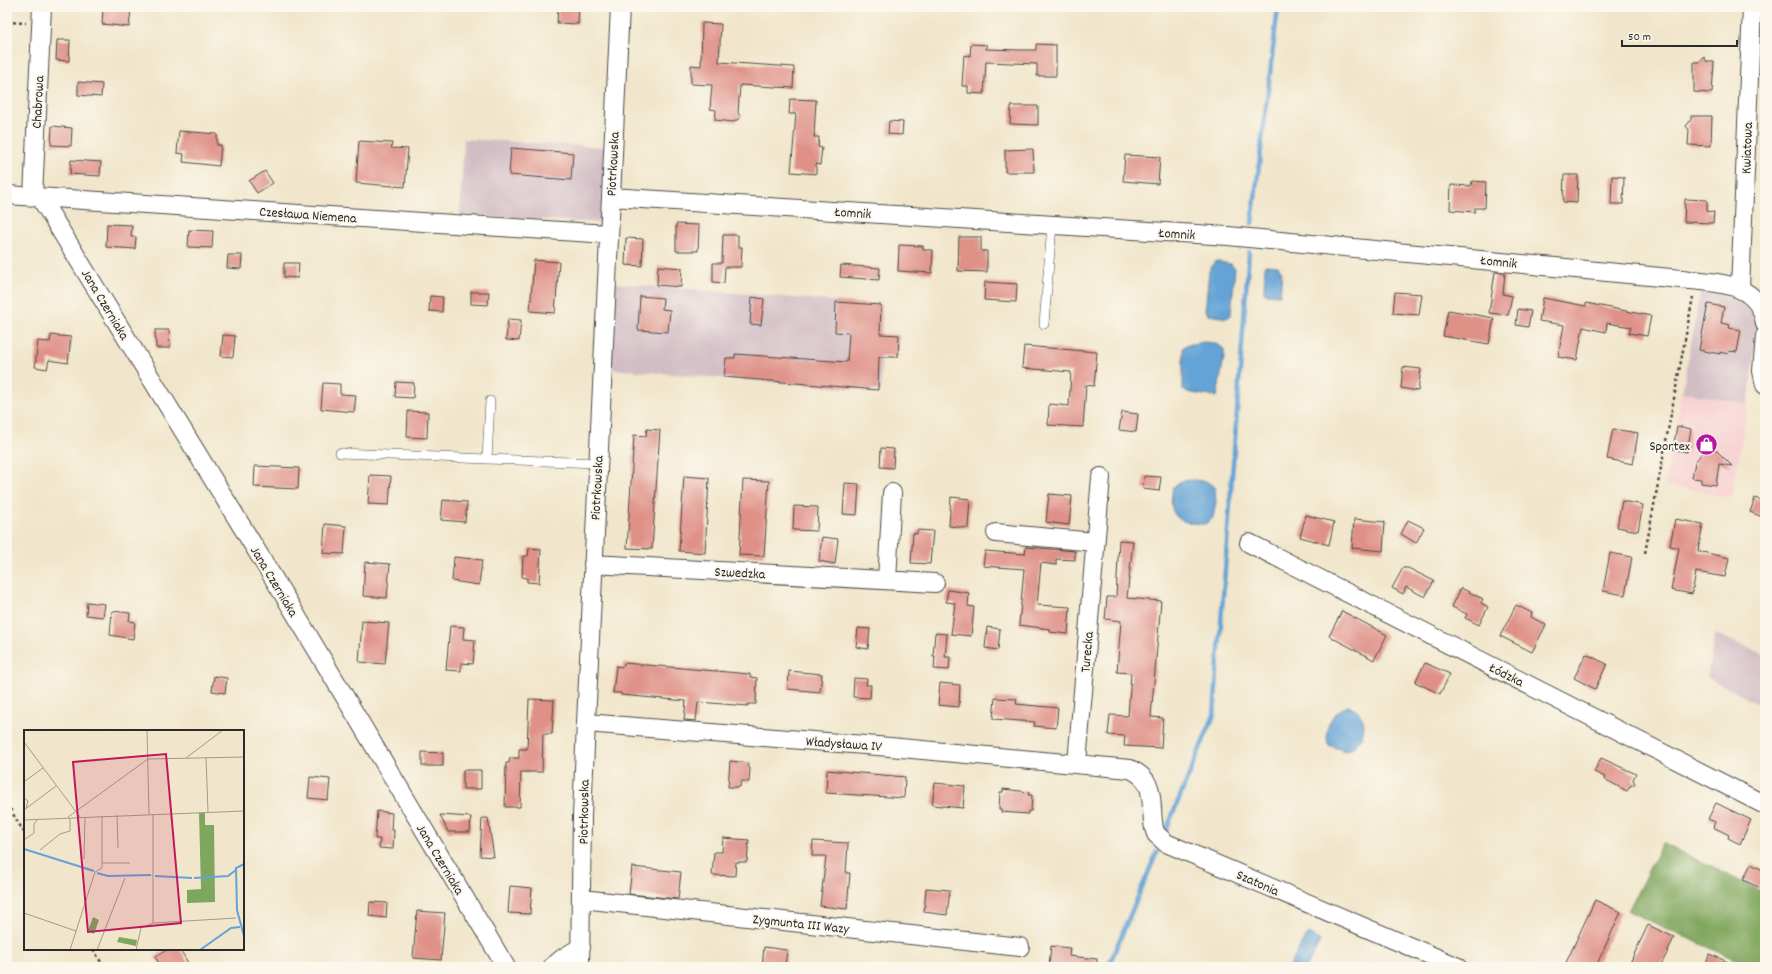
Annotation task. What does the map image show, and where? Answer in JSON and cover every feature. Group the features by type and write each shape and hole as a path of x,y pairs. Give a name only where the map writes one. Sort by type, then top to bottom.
{"street":[{"name":"Chabrowa","path":"37,197 42,7"},
{"name":"Kwiatowa","path":"1740,289 1752,7"},
{"name":"Piotrkowska","path":"580,967 582,816 619,8"},
{"name":"Czesława Niemena","path":"7,194 608,234"},
{"name":"Jana Czerniaka","path":"37,197 289,603 506,967"},
{"name":"Łomnik","path":"611,197 1228,236 1696,281 1727,285 1740,289"},
{"path":"1740,289 1748,292 1759,305 1765,324"},
{"path":"1765,336 1762,371 1765,385"},
{"name":"Turecka","path":"1077,763 1100,477"},
{"path":"887,580 892,493"},
{"path":"996,533 1095,542"},
{"name":"Łódzka","path":"1249,543 1765,805"},
{"name":"Szwedzka","path":"593,564 935,583"},
{"name":"Władysława IV","path":"586,724 890,747 1102,766"},
{"name":"Szatonia","path":"1102,766 1130,769 1140,773 1147,780 1150,792 1154,828 1156,834 1166,843 1458,967"},
{"name":"Zygmunta III Wazy","path":"582,900 1020,947"},
{"path":"552,967 581,947"}],"lane":[{"path":"1044,324 1052,225"},
{"path":"487,459 490,401"},
{"path":"340,453 598,463"}],"path":[{"path":"1645,553 1696,281"},
{"path":"7,804 24,832"},
{"path":"95,950 104,967"}],"shaded area":[{"path":"464,139 605,147 601,223 460,215"},
{"path":"614,283 882,305 881,391 610,369"},
{"path":"1700,293 1736,297 1745,302 1752,310 1757,322 1757,333 1748,404 1682,392"},
{"name":"Sportex","path":"1682,392 1748,404 1731,498 1665,485"},
{"path":"1715,634 1765,655 1765,708 1707,677"}],"green space":[{"path":"1662,843 1765,893 1765,967 1752,967 1628,911"}],"water":[{"path":"1215,261 1231,264 1235,268 1231,314 1227,318 1209,315 1205,311 1209,271"},
{"path":"1265,265 1278,266 1282,272 1280,295 1266,294 1264,291"},
{"path":"1205,342 1216,343 1224,349 1224,358 1217,397 1191,393 1183,390 1183,347 1186,345"},
{"path":"1194,480 1208,482 1215,488 1216,502 1213,518 1205,524 1195,524 1181,520 1173,511 1173,487 1181,481"},
{"path":"1348,706 1359,713 1364,724 1364,730 1359,741 1351,749 1345,751 1328,745 1327,732 1330,722 1336,713"},
{"path":"1308,933 1320,941 1307,967 1288,967"}],"building":[{"path":"558,7 579,7 578,24 557,23"},
{"path":"103,8 131,10 129,27 102,24"},
{"path":"702,23 721,24 719,62 794,67 793,88 740,85 738,113 741,117 734,122 715,120 716,110 710,109 712,85 691,84 691,65 701,66"},
{"path":"57,40 70,40 69,61 56,60"},
{"path":"971,44 987,45 986,49 1019,50 1036,50 1036,44 1056,45 1056,76 1037,76 1037,64 986,62 984,94 968,93 968,86 962,86 964,55 970,56"},
{"path":"1704,57 1707,62 1714,62 1712,93 1694,92 1694,62 1700,62"},
{"path":"78,82 102,84 101,97 78,95"},
{"path":"790,99 816,100 814,137 819,137 818,147 822,148 820,165 816,164 816,174 791,172 796,114 789,114"},
{"path":"1011,106 1038,106 1038,125 1010,124"},
{"path":"1691,116 1712,116 1711,146 1688,145 1689,130 1686,126 1691,120"},
{"path":"889,121 903,122 902,135 888,134"},
{"path":"52,126 72,128 71,146 51,145"},
{"path":"179,131 217,134 217,145 221,145 219,166 183,162 184,154 177,153"},
{"path":"359,141 392,143 391,148 408,149 405,187 356,183"},
{"path":"511,148 573,153 571,180 509,175"},
{"path":"1033,149 1034,172 1005,172 1005,150"},
{"path":"1125,155 1160,157 1158,184 1123,181"},
{"path":"71,160 101,162 100,176 70,174"},
{"path":"265,171 273,183 257,193 249,181"},
{"path":"1564,175 1578,175 1577,203 1563,202"},
{"path":"1612,176 1624,177 1623,204 1611,204"},
{"path":"1472,181 1486,182 1485,208 1475,208 1475,212 1450,210 1451,185 1471,186"},
{"path":"1685,199 1707,200 1707,211 1714,212 1713,223 1684,222"},
{"path":"107,224 132,225 131,237 136,237 135,249 106,247"},
{"path":"676,224 699,225 698,251 676,251"},
{"path":"189,230 213,231 212,248 188,247"},
{"path":"723,235 738,235 738,247 742,247 741,267 725,267 724,283 713,282 713,263 722,263"},
{"path":"959,237 981,237 981,251 987,251 987,272 958,271"},
{"path":"626,238 643,239 642,266 625,265"},
{"path":"899,245 923,246 923,250 933,250 932,273 898,271"},
{"path":"228,255 242,255 241,269 227,268"},
{"path":"534,260 559,262 555,313 530,311"},
{"path":"284,263 299,263 298,278 284,277"},
{"path":"841,265 880,268 879,280 840,277"},
{"path":"658,266 682,268 681,287 657,285"},
{"path":"1495,272 1505,273 1503,294 1512,296 1508,315 1489,313"},
{"path":"985,282 1017,284 1016,302 984,300"},
{"path":"471,292 489,292 488,305 471,304"},
{"path":"1395,292 1422,294 1419,315 1393,313"},
{"path":"430,296 443,297 442,312 429,311"},
{"path":"640,296 663,298 662,309 670,310 668,332 638,330"},
{"path":"752,297 764,299 761,325 750,324"},
{"path":"1543,298 1586,306 1586,303 1651,316 1647,336 1629,333 1631,327 1607,323 1606,332 1583,327 1577,360 1558,357 1564,325 1539,321"},
{"path":"836,302 881,305 880,334 899,335 898,357 879,357 878,390 724,377 726,358 735,358 735,354 847,362 849,333 835,332"},
{"path":"1708,304 1724,307 1721,323 1730,325 1729,328 1741,330 1737,352 1729,351 1728,354 1720,352 1720,354 1699,350"},
{"path":"1518,309 1531,311 1528,327 1516,325"},
{"path":"1448,310 1494,318 1489,344 1443,336"},
{"path":"508,319 521,320 519,341 506,340"},
{"path":"155,330 169,330 170,348 156,348"},
{"path":"51,335 71,337 68,363 49,360 47,369 35,367 38,341 50,342"},
{"path":"223,335 235,336 233,357 221,356"},
{"path":"1024,346 1097,352 1094,386 1086,385 1083,427 1048,425 1049,404 1069,406 1071,372 1022,368"},
{"path":"1403,367 1421,369 1418,391 1401,388"},
{"path":"396,382 414,383 413,398 395,397"},
{"path":"323,383 340,384 340,394 356,395 354,412 321,409"},
{"path":"408,411 428,412 427,438 407,437"},
{"path":"1122,412 1138,414 1136,432 1119,430"},
{"path":"1677,426 1691,429 1687,452 1673,449"},
{"path":"647,429 660,430 652,549 627,548 634,435 646,436"},
{"path":"1613,429 1638,433 1633,464 1607,459"},
{"path":"1707,447 1713,447 1732,466 1719,464 1716,485 1701,483 1701,479 1692,478 1695,462"},
{"path":"881,448 894,449 893,468 880,467"},
{"path":"255,466 299,468 298,489 254,487"},
{"path":"370,475 391,476 389,505 368,504"},
{"path":"684,476 709,478 705,553 679,551"},
{"path":"1144,476 1161,477 1159,491 1143,489"},
{"path":"743,480 769,481 764,556 739,555"},
{"path":"845,483 859,484 857,515 843,514"},
{"path":"1049,494 1072,496 1069,525 1046,522"},
{"path":"951,497 970,499 968,528 949,526"},
{"path":"1755,498 1765,502 1765,518 1750,512"},
{"path":"443,500 467,502 465,522 441,520"},
{"path":"1622,501 1643,505 1638,531 1617,527"},
{"path":"794,506 818,507 817,531 793,530"},
{"path":"1306,515 1334,522 1329,545 1300,537"},
{"path":"1354,519 1385,522 1383,551 1352,548"},
{"path":"1675,519 1703,524 1698,551 1729,558 1725,577 1696,572 1692,594 1671,590 1679,548 1670,546"},
{"path":"1408,520 1424,528 1416,543 1401,534"},
{"path":"325,524 346,526 344,554 323,553"},
{"path":"917,530 933,531 930,564 911,563 913,533 917,534"},
{"path":"822,537 838,539 835,564 819,561"},
{"path":"1119,540 1133,541 1127,598 1161,601 1151,717 1163,718 1161,748 1124,746 1125,736 1108,735 1110,715 1128,716 1131,673 1117,672 1121,621 1105,619 1107,597 1116,597"},
{"path":"1026,547 1075,551 1075,560 1056,559 1056,565 1041,563 1037,605 1070,607 1068,634 1050,632 1050,629 1019,625 1024,569 983,566 985,551 1025,554"},
{"path":"529,548 541,549 539,583 527,582 527,578 522,577 523,556 528,556"},
{"path":"1610,553 1632,557 1625,595 1603,591"},
{"path":"454,557 482,560 479,585 452,581"},
{"path":"365,562 390,564 387,598 363,596"},
{"path":"1403,568 1408,568 1434,581 1425,597 1406,587 1403,594 1392,588"},
{"path":"1461,588 1483,599 1481,603 1488,607 1479,625 1465,618 1467,614 1452,607"},
{"path":"948,590 969,593 968,606 974,607 971,636 951,634 955,603 946,602"},
{"path":"87,602 105,604 103,617 86,615"},
{"path":"1516,605 1532,613 1531,617 1546,625 1532,652 1500,636"},
{"path":"112,611 130,613 129,621 135,622 133,639 110,635"},
{"path":"1342,611 1387,635 1374,660 1329,636"},
{"path":"362,621 389,623 385,664 359,662"},
{"path":"450,626 464,627 463,639 475,640 473,664 461,663 461,671 446,670"},
{"path":"987,627 1000,629 998,650 985,648"},
{"path":"858,628 870,629 868,649 856,647"},
{"path":"935,633 947,634 945,657 950,657 949,670 934,669 935,656 933,656"},
{"path":"1586,654 1607,664 1595,689 1574,678"},
{"path":"624,663 750,674 750,677 757,678 756,704 748,704 748,706 698,702 696,721 684,720 686,701 613,693 616,666 623,667"},
{"path":"1425,663 1450,674 1440,694 1415,682"},
{"path":"789,671 822,674 820,692 788,689"},
{"path":"214,676 227,678 225,693 212,691"},
{"path":"854,678 867,679 866,685 871,685 870,698 853,697"},
{"path":"940,683 960,685 959,707 938,705"},
{"path":"995,698 1017,699 1016,704 1058,708 1056,728 1034,726 1035,722 993,719"},
{"path":"529,699 554,700 552,734 543,734 542,772 521,772 520,807 505,807 506,763 509,763 510,758 519,758 519,749 527,749"},
{"path":"422,752 443,753 443,766 422,766"},
{"path":"1601,758 1636,774 1633,779 1635,784 1630,786 1627,791 1594,772"},
{"path":"730,761 748,763 748,767 750,768 749,782 741,781 740,787 728,787"},
{"path":"463,770 481,770 481,789 463,789"},
{"path":"827,770 905,777 904,798 826,793"},
{"path":"310,777 330,779 328,800 308,798"},
{"path":"935,783 965,786 963,808 932,805"},
{"path":"1003,789 1029,792 1028,795 1032,795 1031,811 1028,811 1028,814 1001,812 1002,809 999,809 1000,792 1003,792"},
{"path":"1716,803 1751,820 1740,844 1728,838 1729,835 1713,827 1715,822 1708,819"},
{"path":"377,811 392,813 391,830 394,830 393,849 379,848 380,839 375,839"},
{"path":"440,815 471,817 470,832 448,832"},
{"path":"482,818 488,818 494,857 480,856"},
{"path":"723,838 749,840 747,862 736,862 735,876 712,875 714,852 722,852"},
{"path":"813,841 848,843 846,873 850,873 847,909 820,906 826,856 812,856"},
{"path":"1751,864 1765,871 1765,890 1743,880"},
{"path":"632,867 681,872 678,899 629,894"},
{"path":"510,886 532,888 530,914 508,913"},
{"path":"926,888 950,890 947,915 924,912"},
{"path":"1595,900 1621,912 1596,967 1564,967"},
{"path":"370,902 387,903 386,918 369,916"},
{"path":"417,911 445,913 441,960 413,958"},
{"path":"1648,925 1674,937 1669,949 1660,967 1628,967"},
{"path":"1051,946 1070,948 1069,956 1097,959 1097,967 1049,967"},
{"path":"764,947 787,950 785,966 762,967"},
{"path":"166,950 181,950 188,963 181,967 162,967 155,957"},
{"path":"1710,954 1739,967 1704,967"}],"waterway":[{"path":"1252,223 1278,7"},
{"path":"1166,830 1214,715 1249,252"},
{"path":"1108,967 1157,852"}],"place":[{"name":"Sportex","path":"1706,445"}]}
